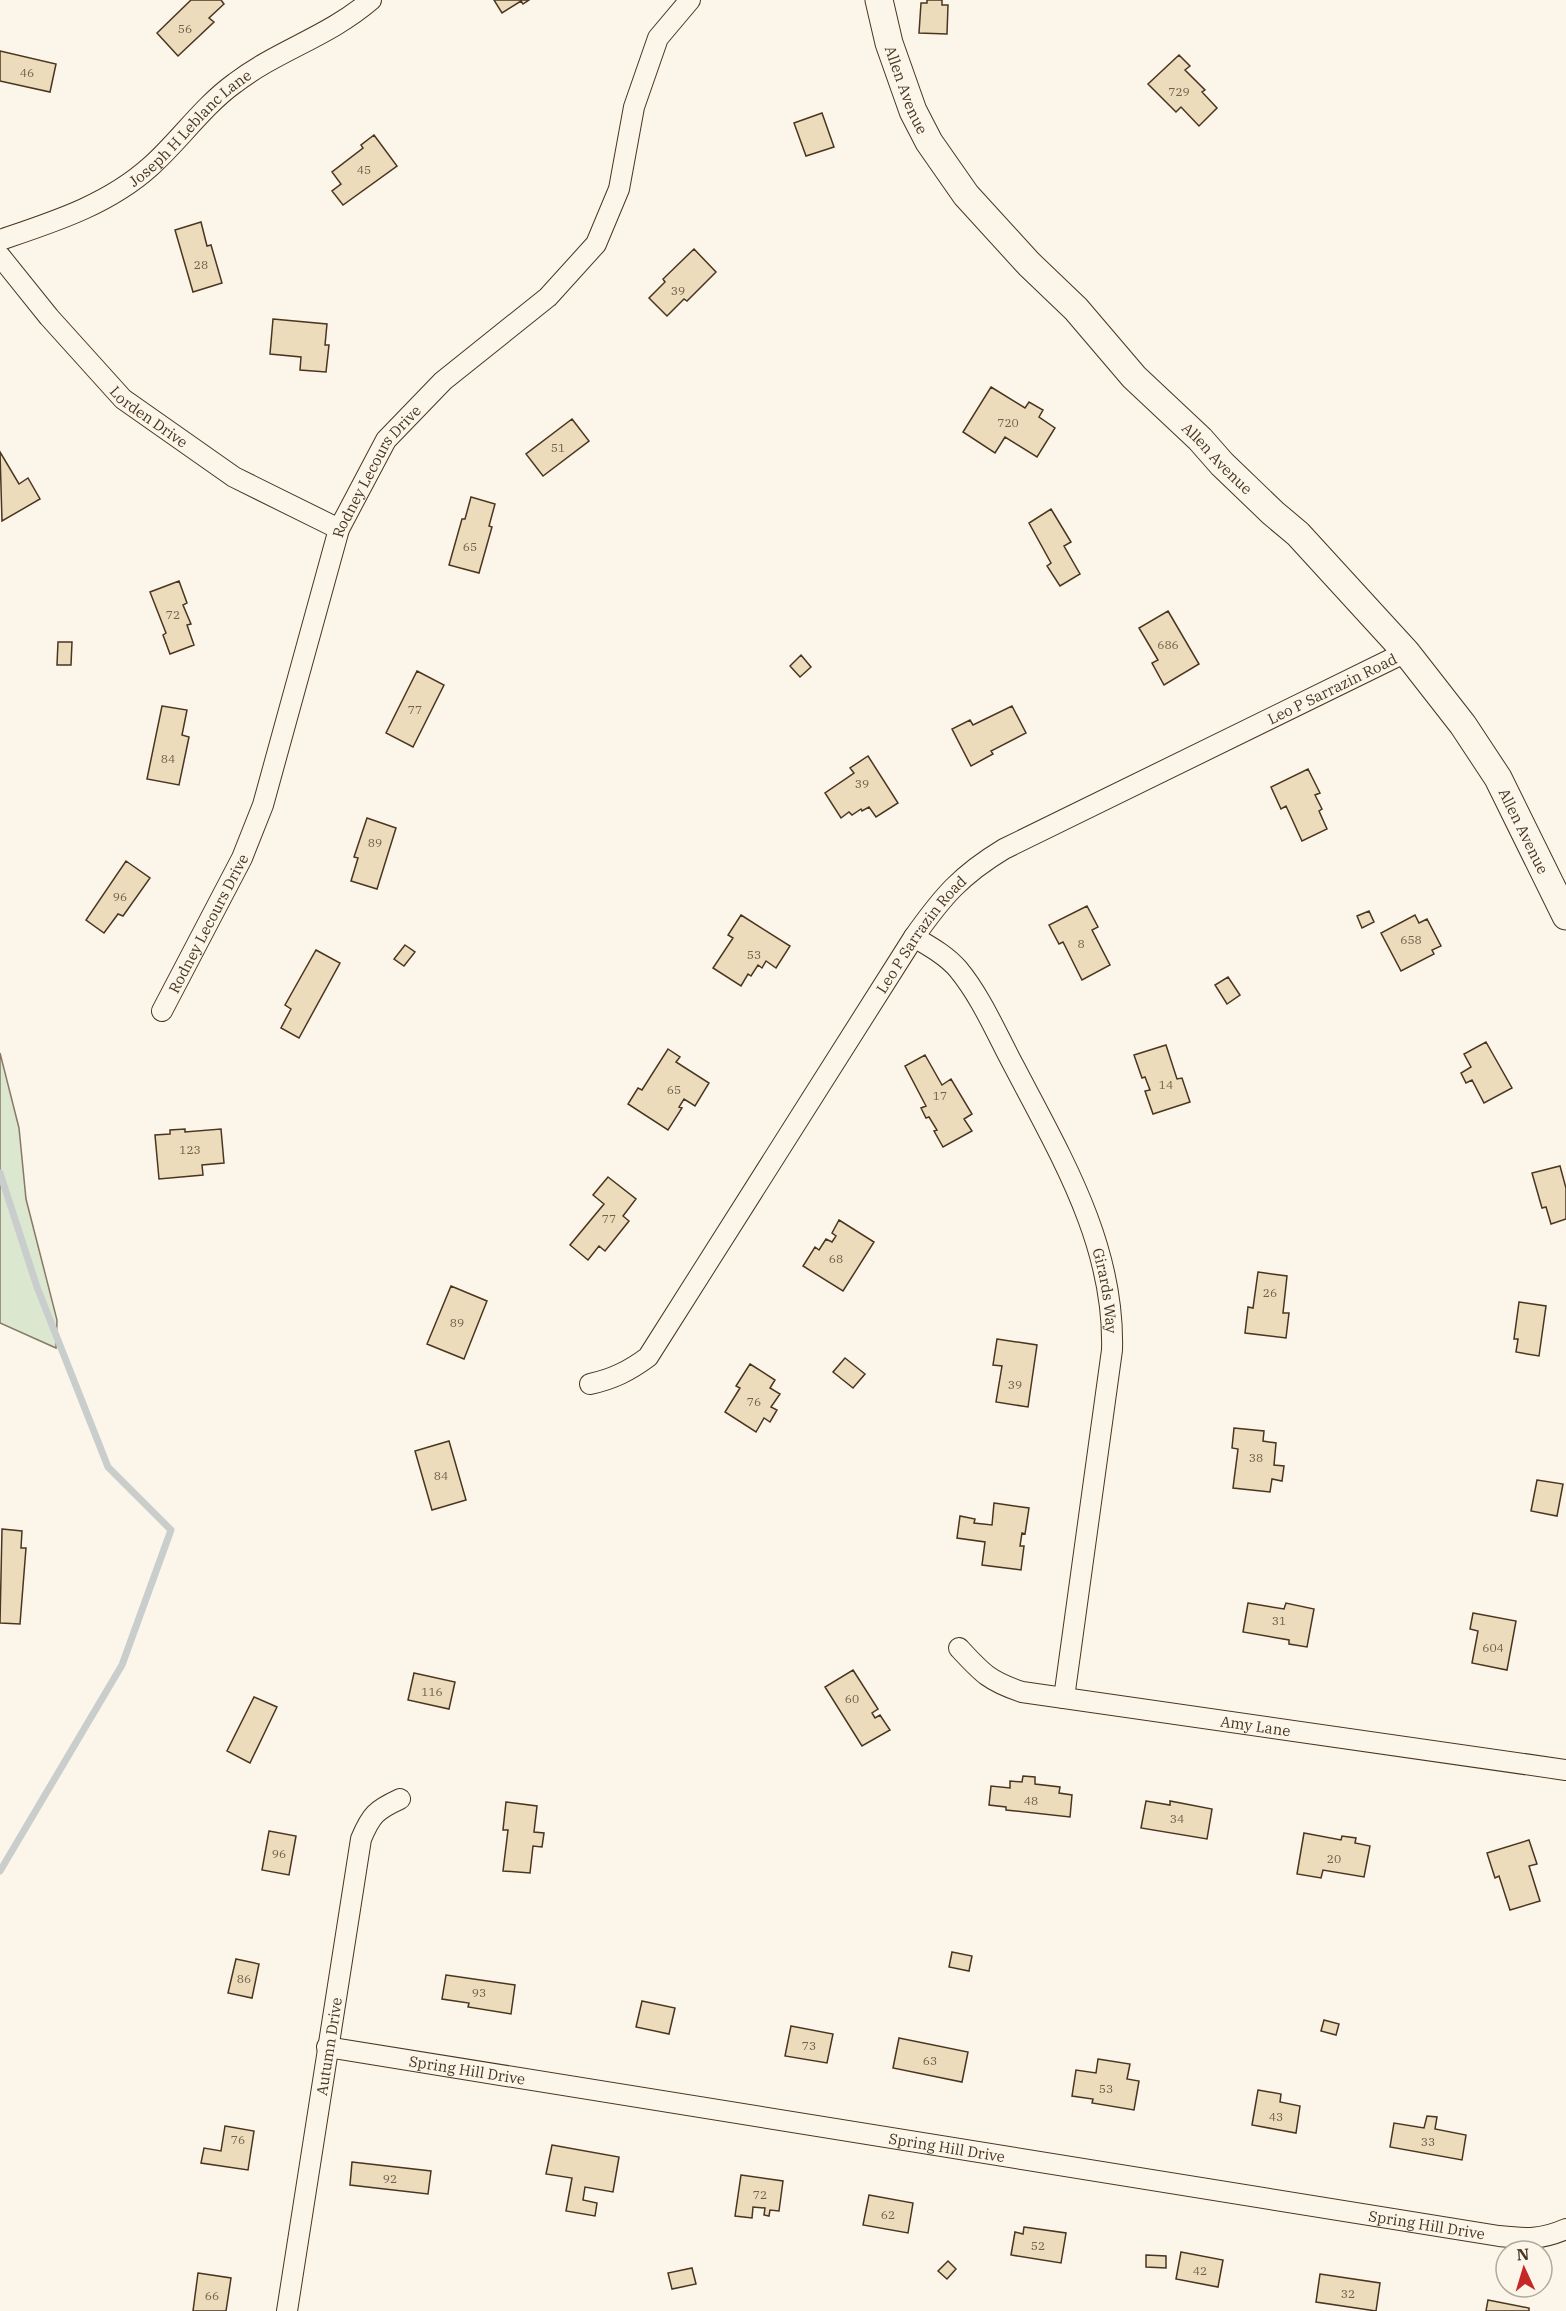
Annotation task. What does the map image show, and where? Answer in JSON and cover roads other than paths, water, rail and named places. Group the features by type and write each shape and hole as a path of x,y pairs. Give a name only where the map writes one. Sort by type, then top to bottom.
{"street":[{"name":"Joseph H Leblanc Lane","path":"0,240 61,219 93,205 129,183 150,168 215,99 236,82 281,54 334,28 371,0"},
{"name":"Rodney Lecours Drive","path":"162,1011 242,858 263,805 339,529 386,440 443,381 548,297 596,244 619,189 634,107 658,38 690,0"},
{"name":"Allen Avenue","path":"879,0 889,43 913,111 929,142 966,195 1029,264 1076,309 1134,377 1200,439 1264,505 1298,534 1407,652 1463,725 1498,778 1566,916"},
{"name":"Lorden Drive","path":"0,256 50,317 123,399 234,477 339,529"},
{"name":"Leo P Sarrazin Road","path":"590,1384 611,1379 630,1370 648,1356 914,937 954,885 978,865 1004,849 1407,652"},
{"name":"Girards Way","path":"914,937 940,953 957,969 986,1014 1071,1181 1096,1237 1105,1269 1111,1309 1112,1350 1064,1698"},
{"name":"Amy Lane","path":"959,1648 981,1671 998,1684 1022,1692 1566,1770"},
{"name":"Autumn Drive","path":"287,2311 327,2047 362,1839 368,1822 379,1808 400,1799"},
{"name":"Spring Hill Drive","path":"327,2047 1499,2236 1543,2238 1566,2229"}],"waterway":[{"path":"0,1173 37,1287 108,1467 171,1530 122,1665 0,1871"}]}
